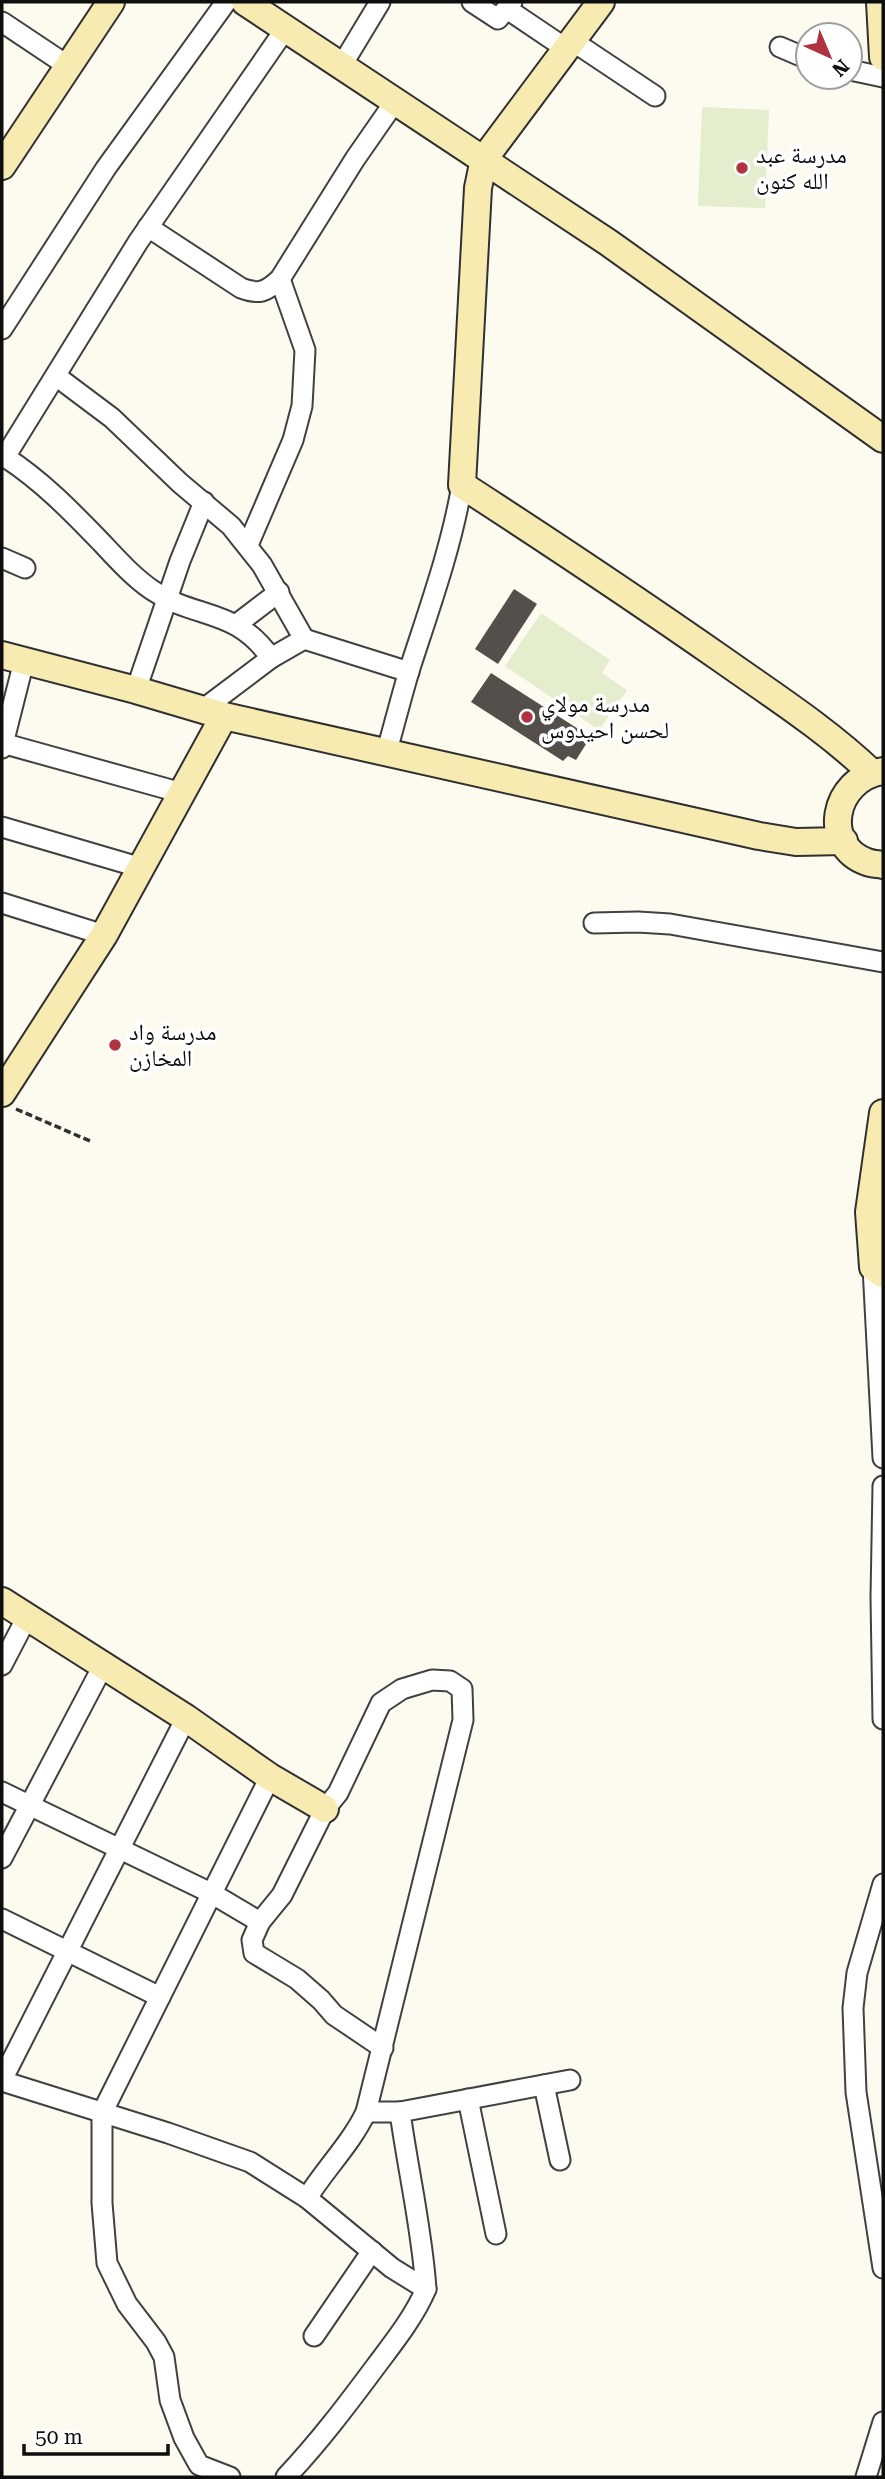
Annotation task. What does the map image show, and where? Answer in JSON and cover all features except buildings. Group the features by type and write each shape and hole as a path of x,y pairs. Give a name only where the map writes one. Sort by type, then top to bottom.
{"street":[{"path":"6,151 111,2"},
{"path":"2,329 106,168 226,2"},
{"path":"245,2 396,100 641,266 883,439"},
{"path":"342,65 380,2"},
{"path":"472,2 495,19 500,17 509,5 655,96"},
{"path":"386,754 409,672 435,596 456,521 462,485 478,188 484,159 601,2"},
{"path":"880,2 883,57"},
{"path":"2,22 68,66"},
{"path":"271,657 237,624 167,599 151,589 125,567 40,481 3,456 148,227 286,28"},
{"path":"779,47 794,54"},
{"path":"864,73 883,77"},
{"path":"148,227 241,288 255,293 263,292 279,279 396,100"},
{"path":"248,545 293,440 302,406 305,350 279,279"},
{"path":"56,376 112,418 248,545 279,592 304,639 409,672"},
{"path":"462,485 604,577 878,772 854,783 842,800 838,821 844,841 858,857 883,865"},
{"path":"136,690 204,502"},
{"path":"2,558 25,568"},
{"path":"237,624 279,592"},
{"path":"8,1100 14,1051 104,935 183,793 213,713 271,657 304,639"},
{"path":"183,793 2,745 13,658 213,713 386,754 759,836 796,842 844,841"},
{"path":"2,827 142,868"},
{"path":"2,903 104,935"},
{"path":"594,923 670,924 883,962"},
{"path":"882,1131 878,1178 869,1212 878,1270 883,1458"},
{"path":"883,1486 883,1719"},
{"path":"2,1601 104,1664 270,1777 325,1809"},
{"path":"2,1665 27,1617"},
{"path":"2,1858 104,1664"},
{"path":"307,2198 324,2170 359,2127 366,2112 383,2048 463,1720 462,1689 450,1681 432,1680 402,1689 381,1703 338,1793 325,1809 282,1895 260,1922 252,1940 254,1954 297,1979 334,2015 383,2048"},
{"path":"186,1718 2,2080 194,2141 250,2162 307,2198 392,2268 426,2288"},
{"path":"230,2477 202,2471 176,2420 170,2400 164,2357 127,2304 107,2263 102,2203 102,2113 270,1777"},
{"path":"2,1792 212,1893 260,1922"},
{"path":"883,1884 858,1973 853,2008 853,2043 856,2092 883,2268"},
{"path":"2,1919 160,1997"},
{"path":"366,2112 400,2112 570,2080"},
{"path":"544,2085 560,2160"},
{"path":"468,2099 496,2234"},
{"path":"286,2477 319,2442 404,2328 426,2288 422,2239 400,2112"},
{"path":"314,2336 372,2251"},
{"path":"866,2477 883,2422"}],"path":[{"path":"8,1100 90,1141"}],"green space":[{"path":"702,107 769,110 765,208 698,206"},
{"path":"541,613 610,660 602,673 627,690 599,730 505,666"}],"place":[{"name":"مدرسة عبد الله كنون","path":"742,168"},
{"name":"مدرسة مولاي لحسن احيدوس","path":"527,717"},
{"name":"مدرسة واد المخازن","path":"115,1045"}]}
